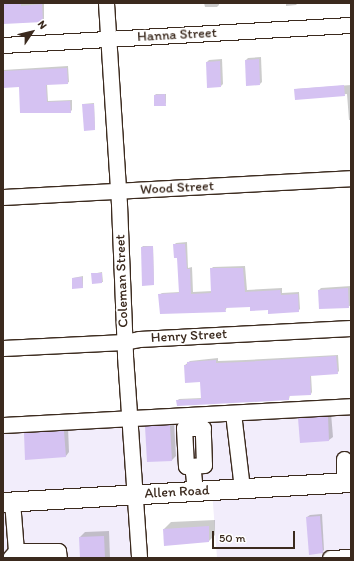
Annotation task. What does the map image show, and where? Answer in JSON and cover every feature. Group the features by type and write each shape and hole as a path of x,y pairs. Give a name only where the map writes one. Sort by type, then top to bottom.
{"main road":[{"name":"Allen Road","path":"8,501 347,482"}],"street":[{"name":"Coleman Street","path":"106,3 118,191 124,342 139,558"},
{"name":"Hanna Street","path":"3,45 351,25"},
{"name":"Wood Street","path":"3,197 351,178"},
{"name":"Henry Street","path":"3,348 351,328"},
{"path":"3,425 351,406"},
{"path":"233,413 242,488"},
{"path":"344,459 347,482"},
{"path":"190,466 195,491"},
{"path":"8,501 13,554 58,551 59,558"},
{"path":"330,558 351,557"}],"shaded area":[{"path":"351,406 351,557 217,558 212,490 134,494 139,558 3,558 3,425"}],"building":[{"path":"21,3 21,6 42,4 43,22 3,24 3,4"},
{"path":"259,59 260,85 246,86 245,60"},
{"path":"220,61 221,87 207,88 206,62"},
{"path":"67,68 68,84 46,85 47,102 70,101 71,113 20,113 19,87 3,88 3,71"},
{"path":"344,85 345,96 295,100 294,89"},
{"path":"165,94 166,106 154,106 154,95"},
{"path":"82,104 94,104 95,130 84,131"},
{"path":"173,244 185,244 187,269 190,269 191,294 211,293 210,268 243,268 245,292 280,290 281,295 298,294 299,312 268,314 268,310 250,311 250,307 225,308 226,312 160,314 158,294 179,293 177,258 174,258"},
{"path":"153,246 154,285 142,286 141,247"},
{"path":"91,273 102,273 102,283 92,284"},
{"path":"82,277 83,288 72,289 72,278"},
{"path":"348,288 349,308 319,309 318,290"},
{"path":"336,356 338,374 310,376 311,395 289,396 289,400 177,406 176,400 201,399 200,382 185,383 184,365 187,365 187,362 216,360 216,363 243,362"},
{"path":"328,416 329,441 300,443 298,418"},
{"path":"170,425 172,461 147,462 145,426"},
{"path":"64,431 66,457 25,460 24,433"},
{"path":"320,516 323,553 309,555 306,517"},
{"path":"209,526 209,542 164,546 163,529"},
{"path":"104,536 105,558 80,558 79,537"}]}
